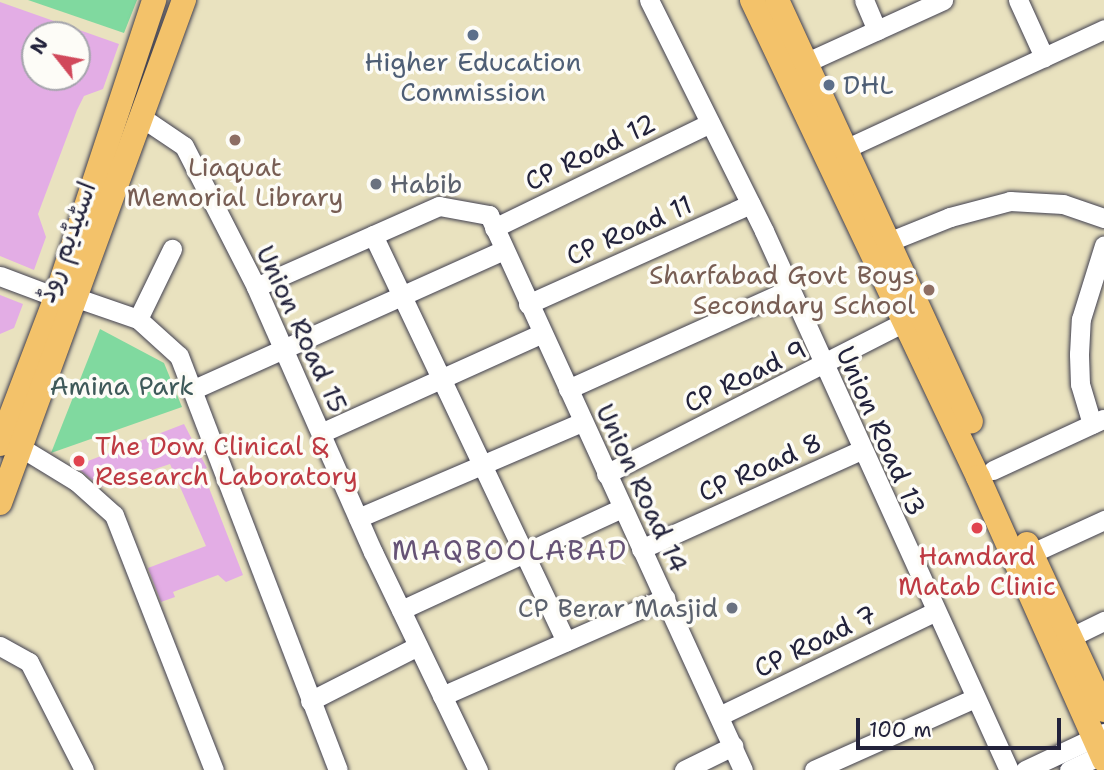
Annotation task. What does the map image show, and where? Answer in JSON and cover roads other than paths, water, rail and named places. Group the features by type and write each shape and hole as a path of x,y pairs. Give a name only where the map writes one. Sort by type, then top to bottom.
{"main road":[{"name":"اسٹیڈیم روڈ","path":"67,297 154,0"},
{"name":"اسٹیڈیم روڈ","path":"0,503 10,446 67,297 144,119 184,0"},
{"path":"752,0 847,148 905,321 1024,556 1071,637 1104,710"},
{"path":"777,0 795,67 992,470 1102,748"}],"street":[{"name":"Union Road 13","path":"649,0 751,204 934,612 1009,770"},
{"path":"864,0 877,30"},
{"path":"795,67 943,0"},
{"path":"1018,0 1044,57"},
{"path":"847,148 1104,29"},
{"name":"Union Road 15","path":"144,119 184,146 256,287 358,517 478,770"},
{"name":"CP Road 12","path":"494,228 710,123"},
{"path":"881,245 950,217 1010,201 1062,204 1104,218"},
{"name":"CP Road 11","path":"528,304 751,204"},
{"path":"256,287 439,206 489,215 494,228"},
{"name":"Union Road 14","path":"494,228 743,770"},
{"path":"373,235 484,464 522,554 566,642"},
{"path":"992,470 1098,421 1080,384 1080,342 1081,319 1104,245"},
{"path":"138,319 172,249"},
{"path":"192,390 503,250"},
{"path":"0,276 138,319 179,356 338,770"},
{"path":"568,389 790,289"},
{"name":"CP Road 9","path":"606,474 823,367 905,321"},
{"path":"321,433 542,333"},
{"path":"358,517 582,422"},
{"path":"10,446 76,481 114,515 214,770"},
{"name":"CP Road 8","path":"641,549 862,450"},
{"path":"401,610 622,508"},
{"path":"1024,556 1104,520"},
{"path":"442,696 665,598"},
{"name":"CP Road 7","path":"719,716 934,612"},
{"path":"1071,637 1104,621"},
{"path":"0,646 29,662 80,768"},
{"path":"310,701 418,646"},
{"path":"814,770 975,698"},
{"path":"684,770 733,746"},
{"path":"1025,770 1102,748"},
{"path":"1069,770 1102,748"}],"place":[{"name":"Higher Education Commission","path":"473,35"},
{"name":"DHL","path":"829,85"},
{"name":"Liaquat Memorial Library","path":"235,140"},
{"name":"Habib","path":"376,184"},
{"name":"Sharfabad Govt Boys Secondary School","path":"929,290"},
{"name":"The Dow Clinical & Research Laboratory","path":"79,461"},
{"name":"Hamdard Matab Clinic","path":"977,528"},
{"name":"CP Berar Masjid","path":"732,608"}],"district":[{"name":"MAQBOOLABAD","path":"510,550"}],"park label":[{"name":"Amina Park","path":"122,386"}]}
